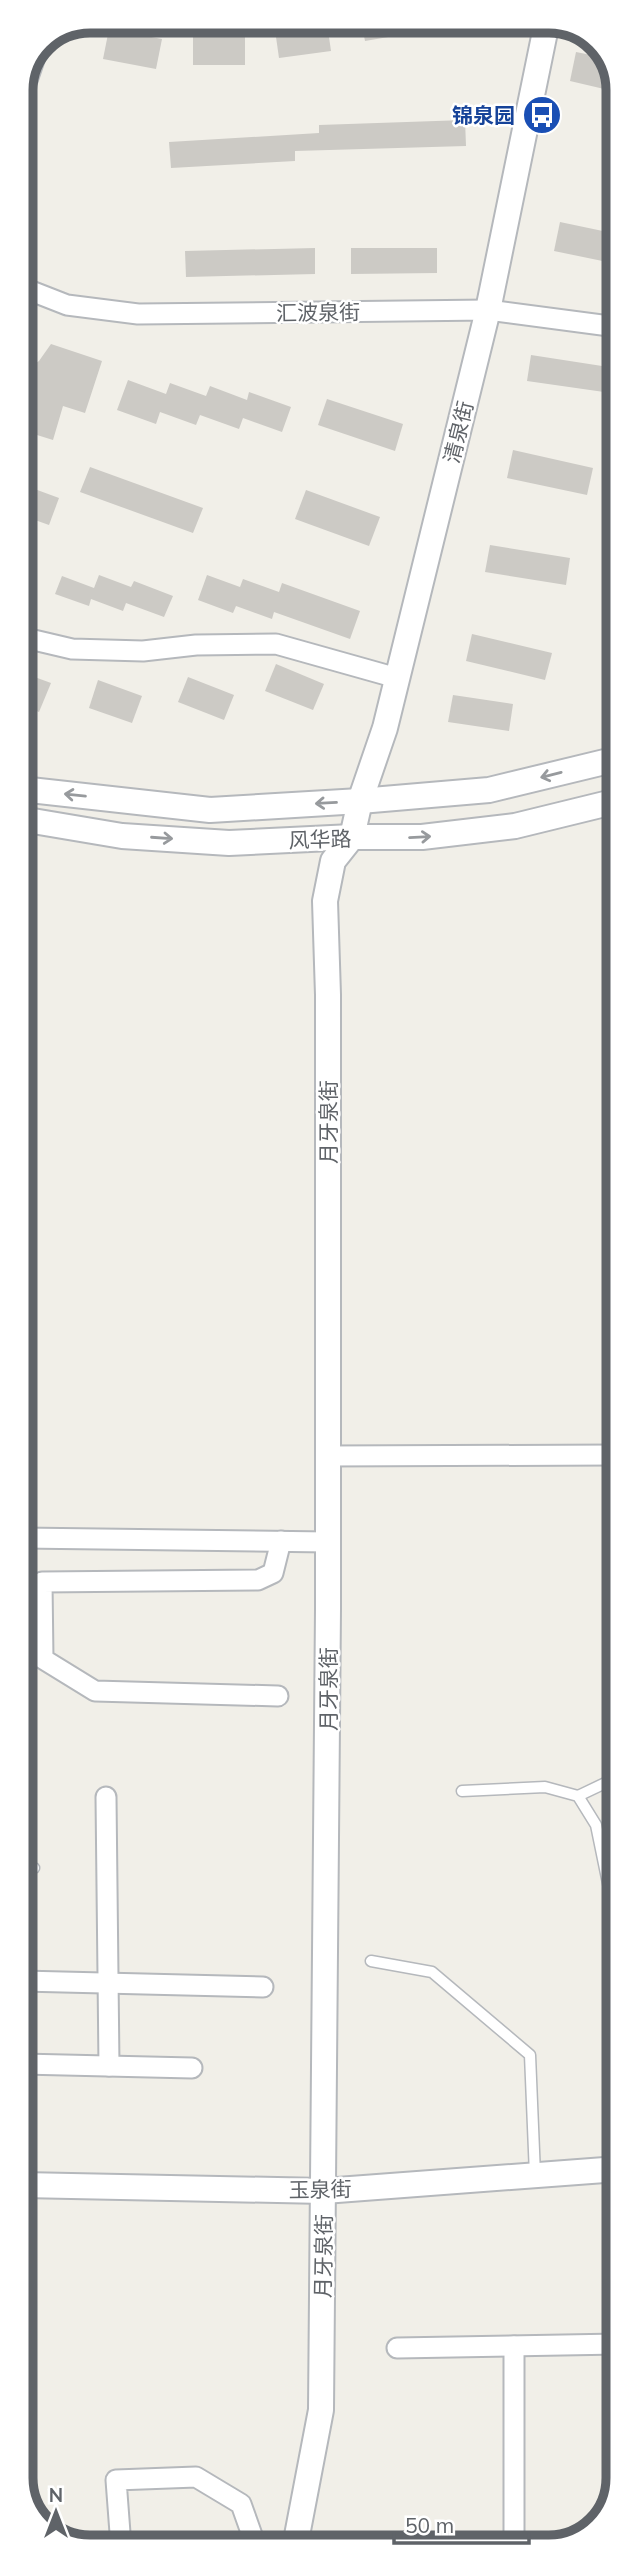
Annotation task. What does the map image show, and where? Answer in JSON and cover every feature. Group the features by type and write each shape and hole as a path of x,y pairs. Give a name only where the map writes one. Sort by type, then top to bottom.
{"street":[{"name":"清泉街","path":"352,837 360,801 385,728 488,310 545,33"},
{"name":"汇波泉街","path":"33,292 67,304 138,314 488,310 606,326"},
{"path":"33,640 72,649 96,650 143,651 195,645 276,645 397,678"},
{"path":"33,790 210,810 489,790 606,762"},
{"path":"122,836 132,819 124,800"},
{"name":"风华路","path":"33,820 122,836 229,843 352,837 422,837 515,827 606,804"},
{"name":"月牙泉街","path":"297,2535 321,2410 328,1542 328,995 325,901 333,861 352,837"},
{"path":"328,1456 606,1455"},
{"path":"33,1538 328,1542"},
{"path":"278,1696 95,1691 43,1659 42,1582 258,1580 273,1573 281,1541"},
{"path":"106,1797 109,2066"},
{"path":"33,1982 263,1987"},
{"path":"33,2064 192,2068"},
{"name":"玉泉街","path":"33,2185 324,2191 606,2170"},
{"path":"397,2348 606,2344"},
{"path":"514,2346 514,2535"},
{"path":"120,2535 117,2480 195,2477 241,2504 252,2535"}],"lane":[{"path":"463,1791 545,1787 578,1796 606,1783"},
{"path":"578,1796 596,1825 606,1874"},
{"path":"371,1961 432,1972 530,2055 535,2175"}],"building":[{"path":"108,33 130,33 162,39 156,69 103,59"},
{"path":"275,33 328,33 331,51 279,58"},
{"path":"363,33 412,33 365,41"},
{"path":"193,35 245,35 245,65 193,65"},
{"path":"576,52 594,56 603,72 606,89 570,81"},
{"path":"465,120 466,146 295,151 295,161 171,168 169,142 319,133 319,125"},
{"path":"560,222 606,232 606,262 554,251"},
{"path":"315,248 315,274 186,277 185,251"},
{"path":"351,248 437,248 437,273 351,274"},
{"path":"51,344 102,361 85,413 63,406 53,440 33,434 33,365"},
{"path":"531,355 606,367 606,392 527,381"},
{"path":"128,380 166,394 170,383 206,396 210,386 247,400 249,392 291,407 282,432 243,418 239,429 200,415 196,425 160,412 156,424 117,410"},
{"path":"327,399 403,424 395,451 318,425"},
{"path":"513,450 593,468 587,495 507,478"},
{"path":"90,467 203,508 193,533 80,492"},
{"path":"33,488 59,498 49,525 33,519"},
{"path":"306,490 380,517 369,546 295,519"},
{"path":"490,545 570,558 566,585 485,572"},
{"path":"99,575 131,587 134,581 173,596 164,617 126,603 123,611 91,599 89,606 55,594 62,576 94,588"},
{"path":"207,575 240,587 243,579 279,592 282,583 360,611 350,639 274,612 272,619 236,606 233,613 198,600"},
{"path":"472,634 552,653 545,680 466,661"},
{"path":"276,664 324,684 313,710 265,691"},
{"path":"33,676 51,683 39,712 33,710"},
{"path":"188,677 234,695 224,720 178,702"},
{"path":"98,680 142,696 132,723 89,708"},
{"path":"453,695 513,704 509,731 448,722"}],"place":[{"name":"锦泉园","path":"542,115"}]}
